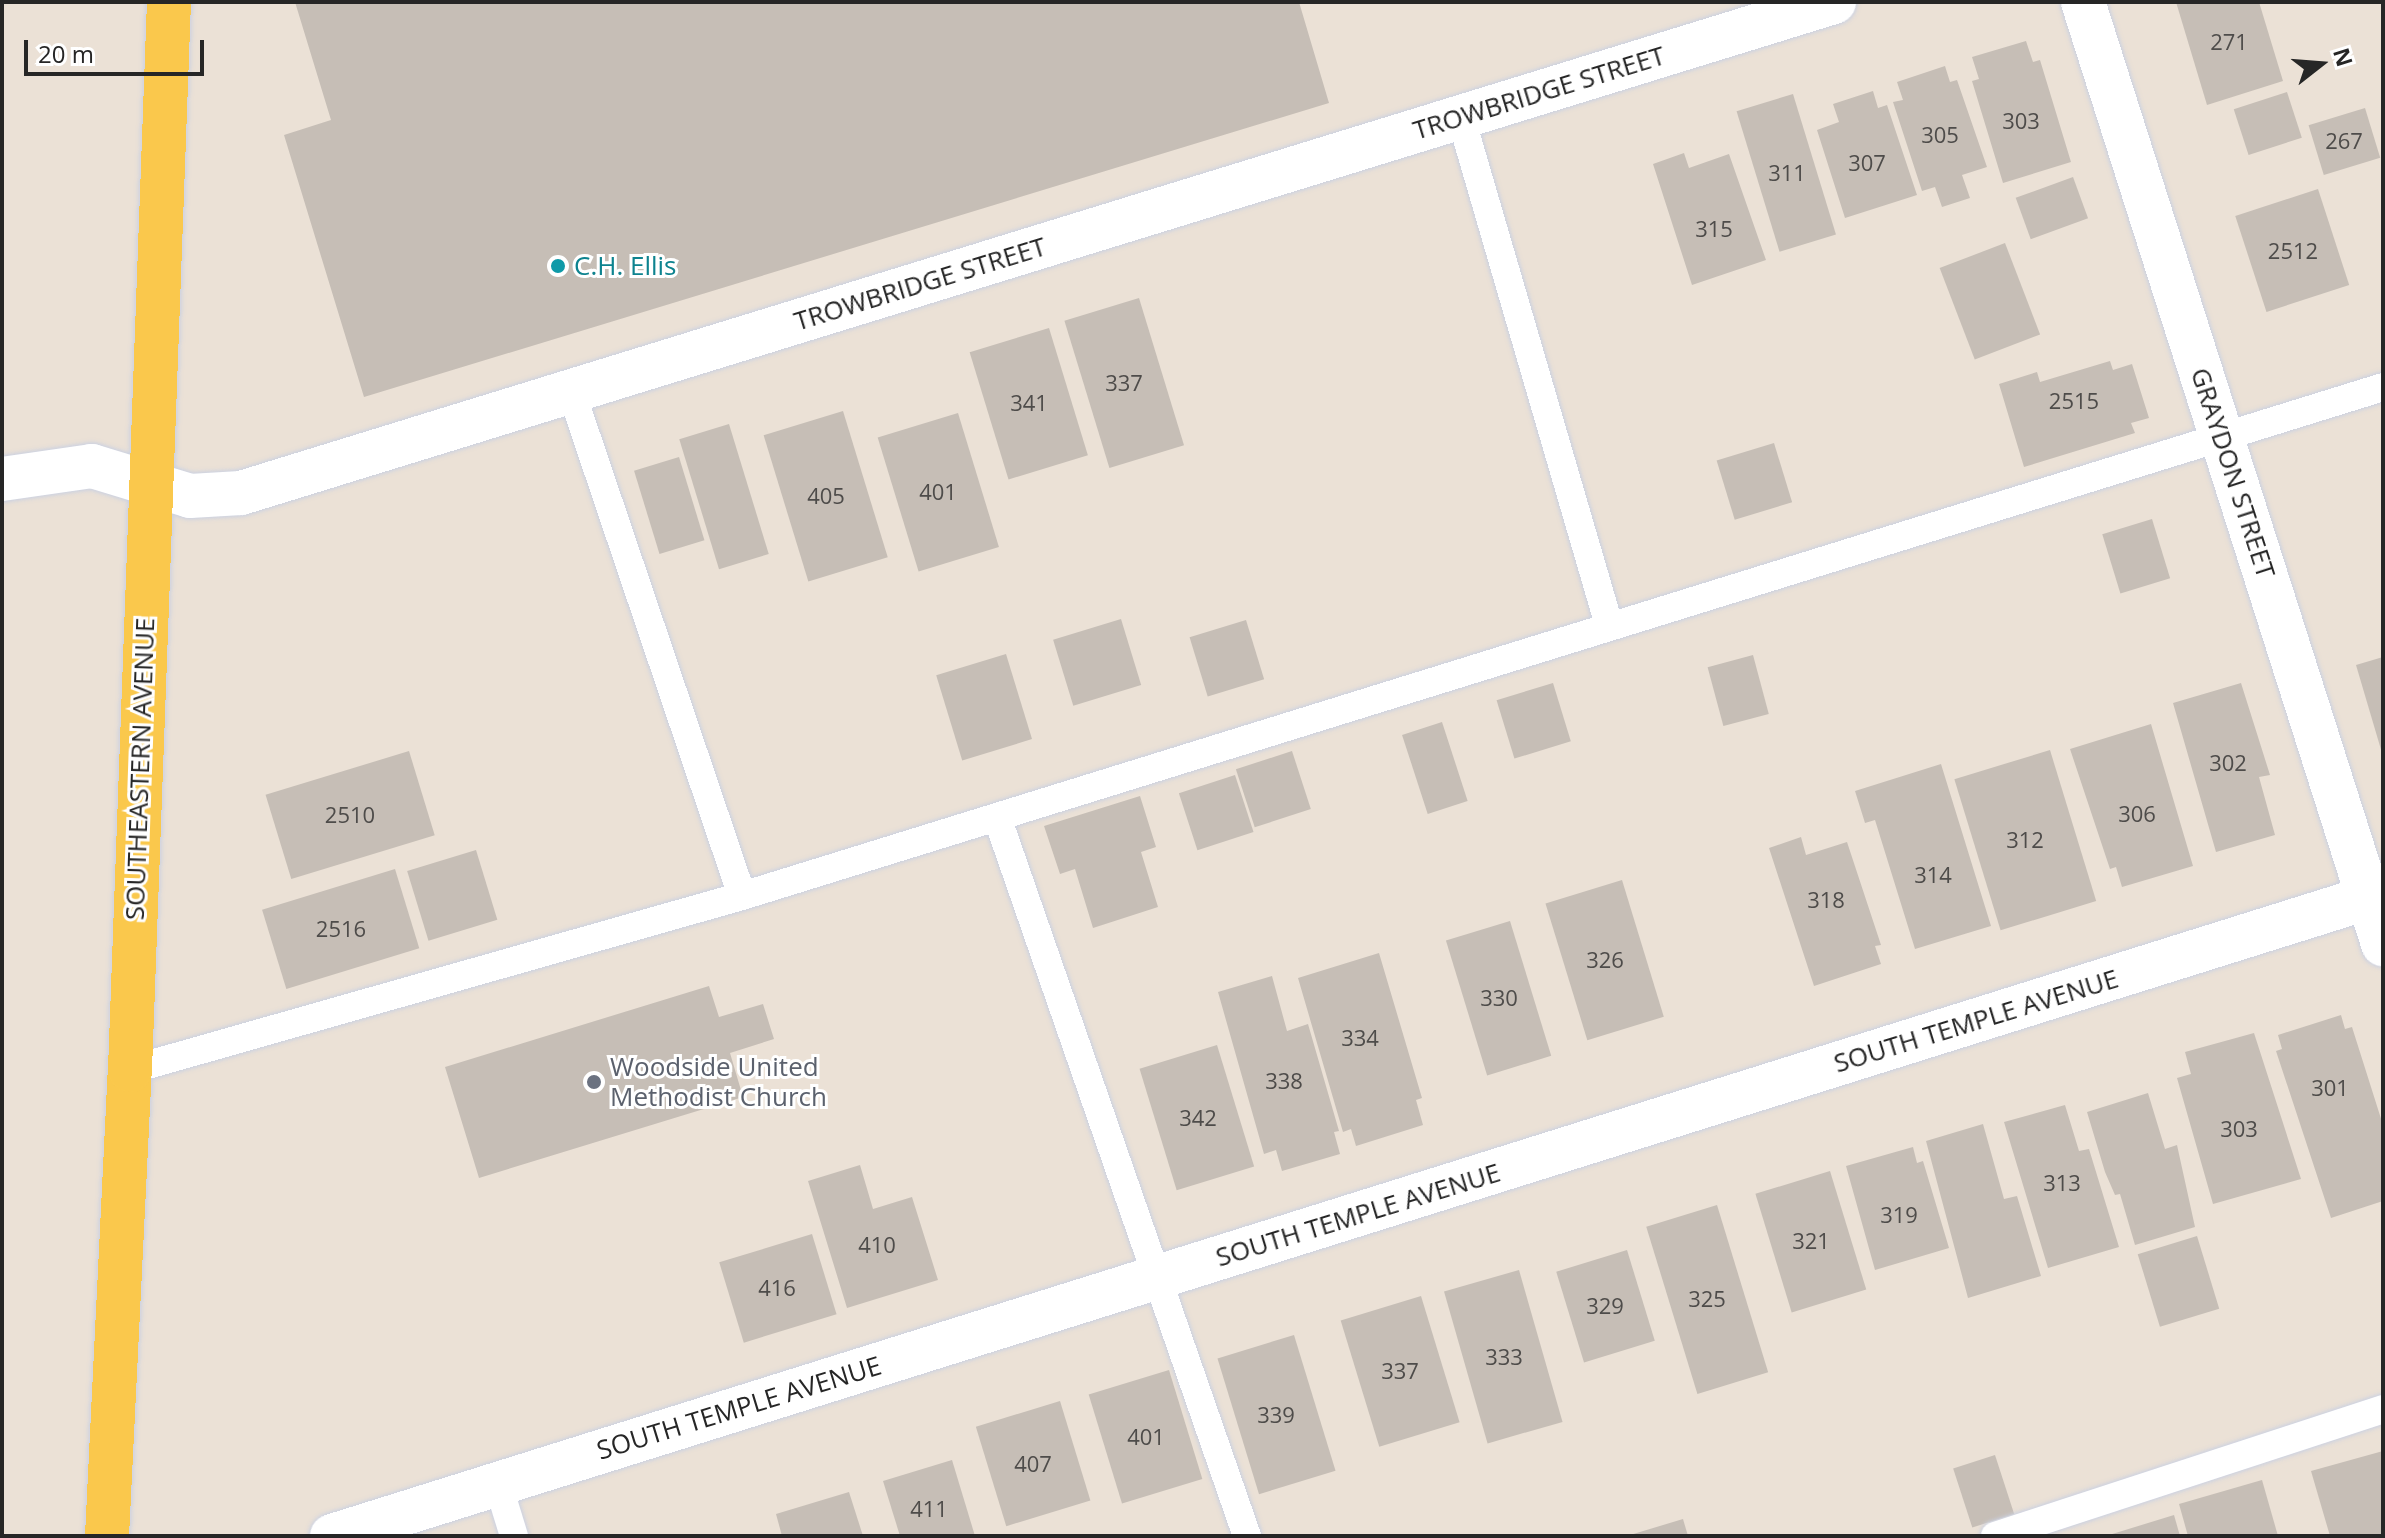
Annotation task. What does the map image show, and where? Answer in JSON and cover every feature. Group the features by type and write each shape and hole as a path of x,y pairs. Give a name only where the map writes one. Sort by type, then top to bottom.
{"main road":[{"name":"SOUTHEASTERN AVENUE","path":"107,1536 130,1070 169,2"}],"street":[{"name":"TROWBRIDGE STREET","path":"2,479 77,466 106,468 190,496 241,493 1834,2"},
{"name":"GRAYDON STREET","path":"2083,2 2221,435 2376,896 2383,944"},
{"name":"SOUTH TEMPLE AVENUE","path":"332,1536 2376,896"}],"lane":[{"path":"1461,118 1609,625"},
{"path":"130,1070 742,896 2383,387"},
{"path":"571,391 742,896"},
{"path":"997,817 1247,1536"},
{"path":"1995,1536 2383,1409"},
{"path":"498,1484 514,1536"}],"building":[{"name":"C.H. Ellis","path":"295,2 1299,2 1329,103 364,397 284,135 331,120"},
{"path":"2176,2 2259,2 2283,81 2207,105"},
{"path":"2026,41 2033,62 2040,60 2071,162 2003,183 1972,81 1979,79 1972,57"},
{"path":"1945,66 1950,82 1957,80 1987,167 1962,175 1970,198 1942,207 1935,187 1922,191 1893,102 1903,100 1897,82"},
{"path":"1873,91 1878,108 1887,105 1917,195 1845,218 1817,130 1839,122 1833,104"},
{"path":"2287,92 2302,138 2249,155 2234,109"},
{"path":"1793,94 1836,235 1780,252 1737,111"},
{"path":"2365,108 2380,158 2324,175 2309,125"},
{"path":"1684,153 1689,168 1729,154 1766,260 1692,285 1653,164"},
{"path":"2073,177 2088,218 2031,239 2016,198"},
{"path":"2318,189 2349,285 2266,312 2235,216"},
{"path":"2005,243 2040,334 1975,360 1940,268"},
{"path":"1139,298 1184,445 1109,468 1064,321"},
{"path":"1049,328 1088,455 1009,479 970,352"},
{"path":"2110,361 2113,370 2132,364 2149,418 2131,423 2135,433 2024,467 1999,384 2037,372 2040,382"},
{"path":"843,411 888,557 808,582 764,435"},
{"path":"958,413 999,547 919,571 878,438"},
{"path":"729,424 769,554 719,569 679,439"},
{"path":"1774,443 1792,502 1735,520 1717,461"},
{"path":"679,457 704,540 659,554 634,471"},
{"path":"2152,519 2170,578 2120,593 2102,534"},
{"path":"1121,619 1141,685 1073,706 1053,640"},
{"path":"1246,620 1264,679 1208,697 1190,637"},
{"path":"1006,654 1032,739 962,760 936,675"},
{"path":"1753,655 1769,714 1723,726 1708,667"},
{"path":"2383,657 2383,753 2382,753 2356,665"},
{"path":"1553,683 1571,741 1514,759 1497,700"},
{"path":"2241,683 2270,775 2259,777 2275,835 2216,852 2173,703"},
{"path":"1442,722 1468,801 1428,814 1402,735"},
{"path":"2151,724 2193,866 2122,887 2116,867 2110,869 2070,749"},
{"path":"2050,750 2096,901 2001,930 1954,779"},
{"path":"409,751 435,835 291,879 266,795"},
{"path":"1292,751 1311,809 1255,827 1236,769"},
{"path":"1941,764 1991,926 1915,949 1875,820 1865,823 1855,791"},
{"path":"1235,775 1254,832 1197,850 1179,793"},
{"path":"1140,796 1156,847 1141,852 1158,907 1093,928 1075,869 1060,874 1044,826"},
{"path":"1801,837 1806,855 1847,842 1881,945 1875,946 1881,964 1814,986 1769,848"},
{"path":"476,850 497,920 428,941 407,871"},
{"path":"395,869 419,948 286,989 262,910"},
{"path":"1622,880 1664,1017 1587,1040 1545,903"},
{"path":"1510,921 1551,1056 1487,1075 1446,941"},
{"path":"1379,953 1422,1098 1416,1100 1423,1125 1356,1146 1351,1129 1343,1132 1298,978"},
{"path":"1272,976 1287,1031 1308,1024 1339,1131 1334,1132 1340,1154 1282,1171 1276,1150 1264,1154 1218,992"},
{"name":"Woodside United Methodist Church","path":"709,986 719,1017 763,1004 774,1039 730,1053 743,1097 479,1178 445,1067"},
{"path":"2341,1015 2345,1029 2352,1027 2383,1125 2383,1201 2331,1218 2276,1051 2282,1049 2278,1035"},
{"path":"2254,1033 2301,1179 2213,1204 2177,1078 2191,1074 2185,1052"},
{"path":"1217,1045 1254,1166 1177,1190 1140,1069"},
{"path":"2148,1093 2165,1149 2177,1145 2195,1227 2135,1245 2120,1194 2115,1195 2105,1172 2087,1112"},
{"path":"2065,1105 2079,1151 2089,1149 2119,1247 2048,1268 2004,1122"},
{"path":"1983,1124 2004,1199 2017,1196 2041,1276 1968,1298 1926,1141"},
{"path":"1913,1147 1917,1163 1923,1161 1949,1248 1875,1270 1846,1166"},
{"path":"860,1165 873,1209 912,1197 938,1280 847,1308 808,1181"},
{"path":"1830,1171 1866,1290 1792,1312 1755,1194"},
{"path":"1717,1205 1768,1372 1697,1394 1646,1227"},
{"path":"812,1234 837,1314 744,1343 719,1262"},
{"path":"2197,1236 2219,1309 2160,1327 2138,1254"},
{"path":"1627,1250 1655,1341 1584,1362 1556,1272"},
{"path":"1519,1270 1563,1422 1488,1443 1444,1291"},
{"path":"1421,1296 1460,1422 1379,1447 1341,1321"},
{"path":"1294,1335 1336,1471 1259,1494 1217,1358"},
{"path":"1169,1370 1202,1479 1122,1504 1089,1395"},
{"path":"1060,1401 1090,1500 1006,1526 976,1427"},
{"path":"2383,1451 2383,1536 2330,1536 2311,1471"},
{"path":"1995,1455 2014,1514 1972,1528 1953,1469"},
{"path":"952,1460 975,1536 900,1536 883,1481"},
{"path":"2262,1480 2278,1536 2188,1536 2179,1504"},
{"path":"849,1492 863,1536 782,1536 776,1514"},
{"path":"2174,1515 2180,1536 2109,1536 2109,1535"},
{"path":"1683,1519 1688,1536 1630,1535"}],"place":[{"name":"C.H. Ellis","path":"558,266"},
{"name":"Woodside United Methodist Church","path":"594,1082"}]}
